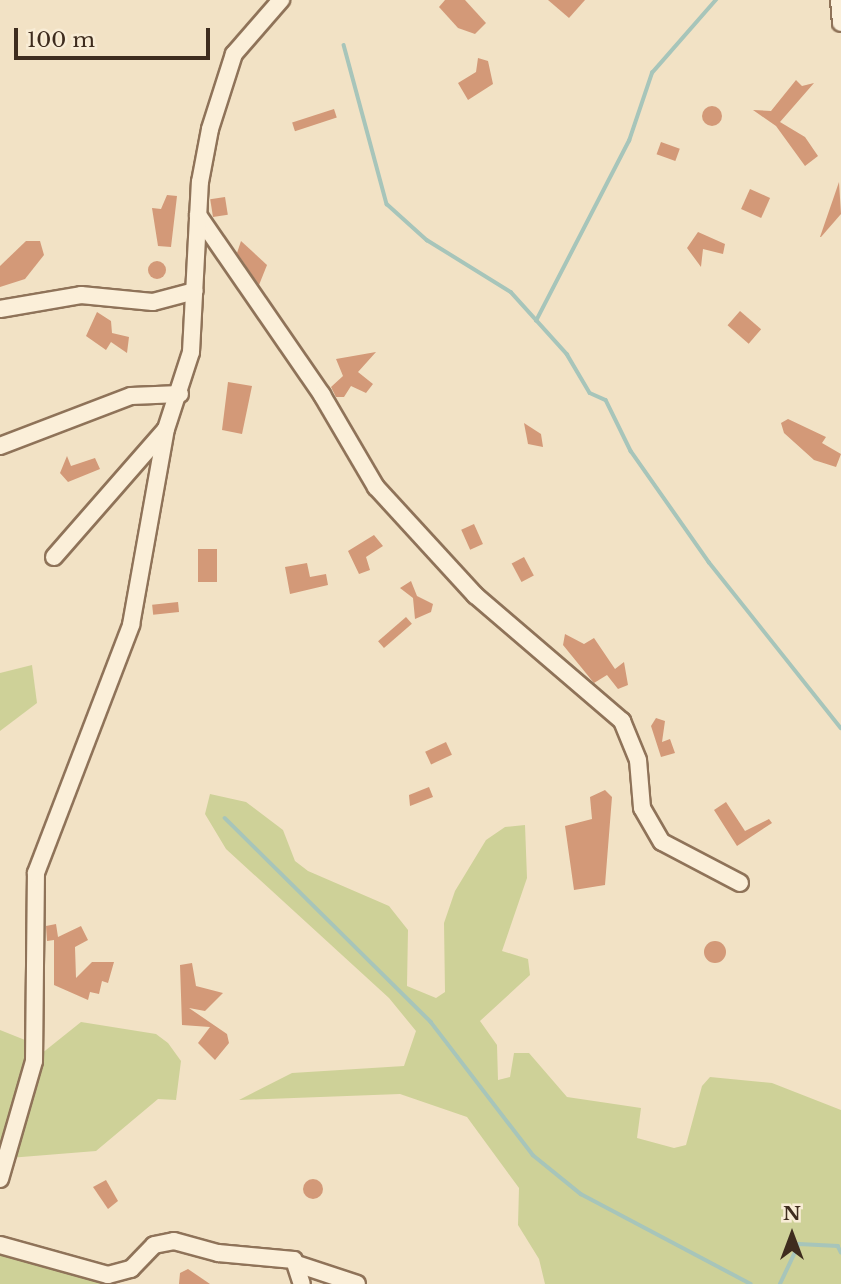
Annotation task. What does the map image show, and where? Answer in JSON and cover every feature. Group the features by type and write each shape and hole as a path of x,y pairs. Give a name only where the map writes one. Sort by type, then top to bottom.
{"street":[{"path":"0,1179 34,1061 36,873 131,625 166,429 180,394 195,290 198,215 222,82 234,54 281,0"},
{"path":"839,0 841,23"},
{"path":"198,215 327,404 376,487 475,595 622,721 638,760 642,808 662,842 740,883"},
{"path":"0,309 81,295 153,302 195,290"},
{"path":"0,446 131,396 180,394"},
{"path":"54,557 166,429"},
{"path":"0,1245 108,1275 131,1269 163,1241 246,1258 287,1258 357,1284"},
{"path":"300,1265 302,1284"}],"green space":[{"path":"32,665 37,703 0,731 0,673"},
{"path":"210,794 246,802 283,830 295,861 308,871 389,906 408,930 407,986 436,998 445,992 444,923 455,891 486,840 505,827 525,825 527,878 502,951 528,959 530,975 480,1021 497,1045 498,1080 510,1077 514,1053 529,1053 567,1097 641,1108 637,1138 674,1148 686,1145 702,1086 710,1077 772,1083 841,1110 841,1284 545,1284 539,1259 518,1225 519,1188 467,1117 400,1094 239,1100 292,1073 404,1066 416,1031 389,998 226,849 205,814"},
{"path":"81,1022 156,1034 168,1043 181,1061 176,1100 158,1099 96,1151 9,1158 36,1058"},
{"path":"0,1030 25,1040 30,1049 0,1145"},
{"path":"0,1254 110,1278 111,1284 0,1284"}],"building":[{"path":"445,0 465,0 486,23 475,34 458,28 439,7"},
{"path":"548,0 585,0 569,18"},
{"path":"478,58 488,61 493,84 468,100 458,83 476,72"},
{"path":"796,80 802,86 814,83 780,122 805,137 818,156 805,166 776,126 753,110 771,111"},
{"path":"712,106 719,109 722,116 719,123 712,126 705,123 702,116 705,109"},
{"path":"334,109 337,118 295,131 292,123"},
{"path":"661,142 680,149 675,161 657,154"},
{"path":"839,182 841,214 820,237"},
{"path":"750,189 770,198 761,218 741,209"},
{"path":"167,195 177,196 171,247 158,246 152,208 161,209"},
{"path":"225,197 228,215 213,217 210,199"},
{"path":"698,232 725,244 723,254 703,249 701,267 687,248"},
{"path":"26,241 40,241 44,255 25,279 0,287 0,266"},
{"path":"241,241 267,265 259,285 237,253"},
{"path":"157,261 165,266 166,270 161,278 157,279 149,274 148,270 153,262"},
{"path":"740,311 761,329 749,344 728,325"},
{"path":"97,312 111,321 112,333 129,337 127,353 111,342 106,350 86,336"},
{"path":"376,352 358,372 373,384 366,393 351,386 344,397 336,397 331,387 343,376 336,359"},
{"path":"228,382 252,386 242,434 222,430"},
{"path":"788,419 826,437 822,443 841,454 836,467 814,460 784,433 781,423"},
{"path":"524,423 541,434 543,447 528,444"},
{"path":"67,456 71,466 95,458 100,469 68,482 60,473"},
{"path":"474,524 483,544 470,550 461,530"},
{"path":"374,535 383,546 366,557 370,570 359,574 348,551"},
{"path":"198,549 217,549 217,582 198,582"},
{"path":"524,557 534,576 521,582 512,564"},
{"path":"307,563 310,577 326,574 328,585 290,594 285,567"},
{"path":"411,581 417,596 433,604 431,612 415,619 413,598 400,588"},
{"path":"178,602 179,612 153,615 152,605"},
{"path":"406,617 412,624 384,648 378,641"},
{"path":"565,634 584,644 594,638 615,669 624,662 628,685 618,689 607,675 594,683 563,645"},
{"path":"656,718 665,721 662,742 670,739 675,753 661,757 651,726"},
{"path":"446,742 452,755 431,764 425,752"},
{"path":"429,787 433,797 410,806 409,795"},
{"path":"605,790 612,797 605,885 574,890 565,826 592,819 590,797"},
{"path":"726,802 745,831 769,819 772,823 737,846 714,810"},
{"path":"56,924 58,937 81,926 88,940 75,947 76,978 92,962 114,962 108,983 102,981 99,994 90,992 88,1000 54,985 54,940 47,941 46,926"},
{"path":"715,941 723,944 726,952 723,960 715,963 707,960 704,952 707,944"},
{"path":"192,963 196,986 223,993 205,1011 189,1008 227,1034 229,1043 215,1060 198,1043 210,1027 182,1025 180,965"},
{"path":"309,1179 317,1179 323,1189 317,1199 309,1199 303,1193 303,1185"},
{"path":"106,1180 118,1201 108,1209 93,1187"},
{"path":"188,1269 210,1284 179,1284 180,1273"}],"waterway":[{"path":"536,321 629,141 652,73 716,0"},
{"path":"344,45 387,204 427,240 511,292 567,354 590,393 606,400 631,451 709,562 841,728"},
{"path":"225,818 431,1022 533,1155 581,1194 751,1284"},
{"path":"780,1284 799,1244 838,1246 841,1252"}]}
